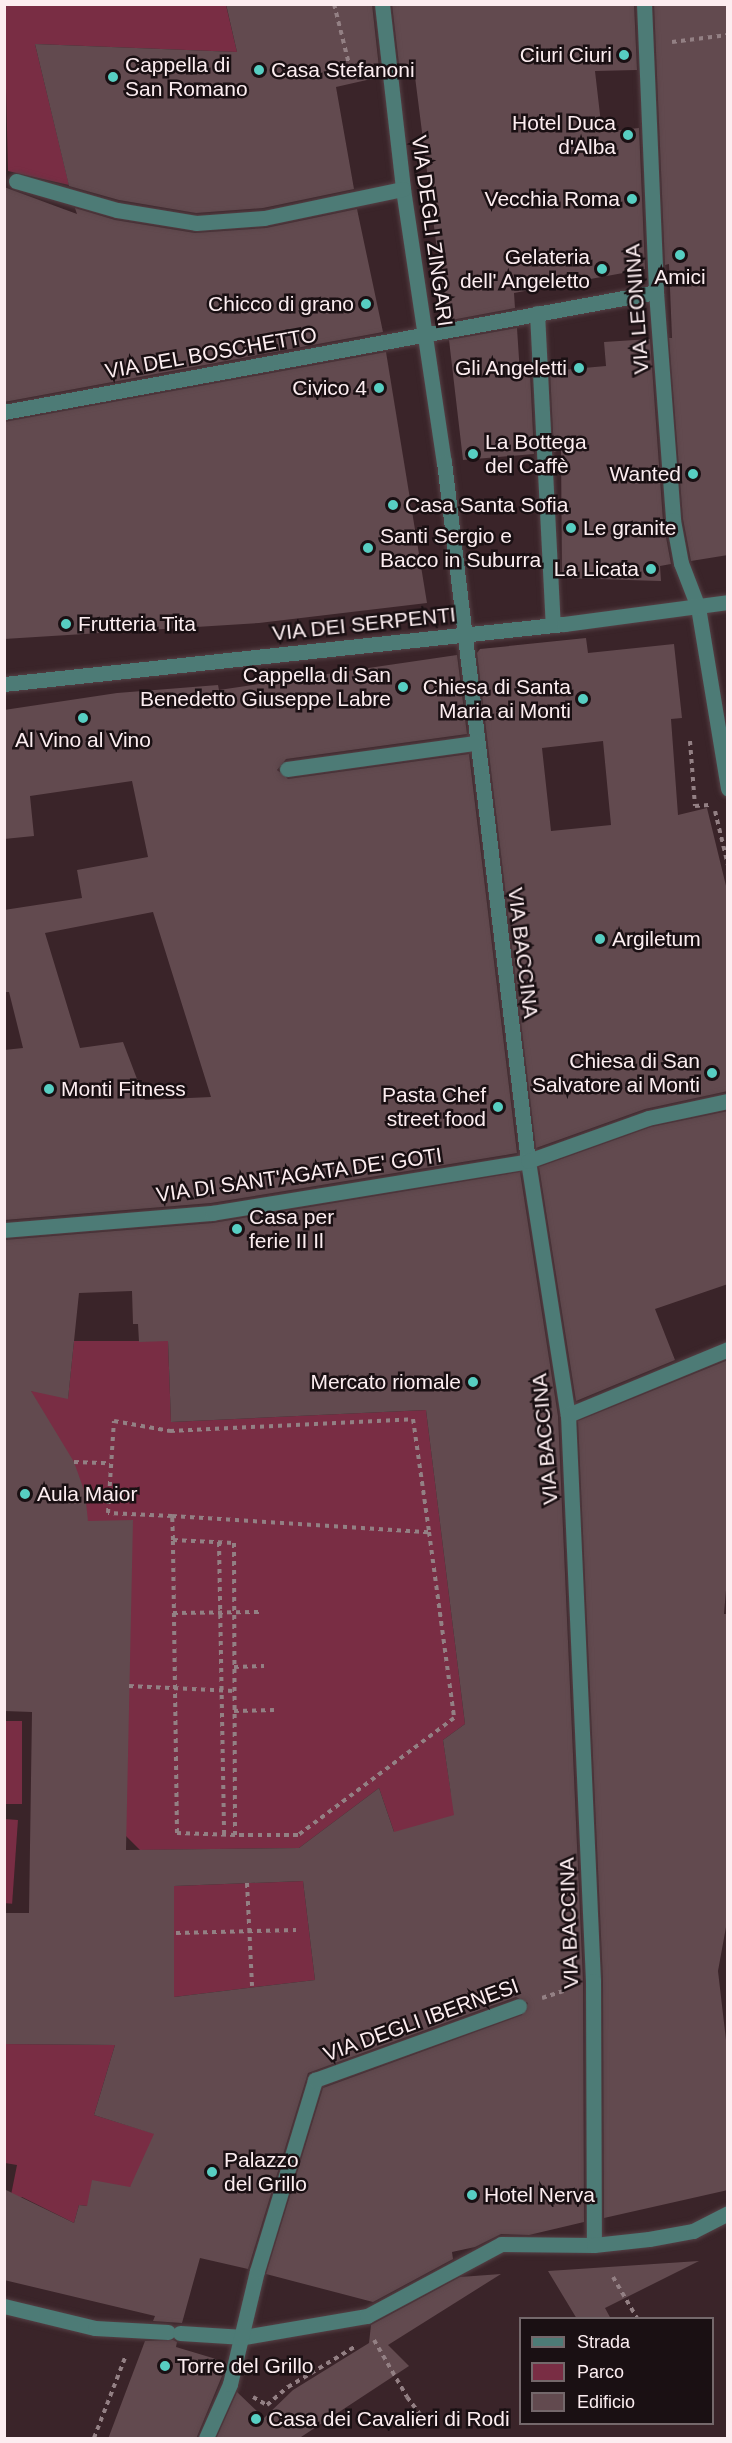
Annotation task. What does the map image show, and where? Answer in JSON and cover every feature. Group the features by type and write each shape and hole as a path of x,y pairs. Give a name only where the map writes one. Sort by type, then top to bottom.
{"street":[{"name":"VIA DEGLI ZINGARI","path":"381,4 403,189 444,462 462,635"},
{"name":"VIA LEONINA","path":"644,4 656,292 673,520 681,563 698,607 728,789"},
{"path":"16,181 117,210 196,223 264,218 403,189"},
{"name":"VIA DEL BOSCHETTO","path":"4,412 656,292"},
{"path":"537,313 553,626"},
{"name":"VIA DEI SERPENTI","path":"4,684 553,626 728,602"},
{"name":"VIA BACCINA","path":"462,635 528,1161 568,1414 593,1981 594,2245"},
{"path":"287,769 475,743"},
{"name":"VIA DI SANT'AGATA DE' GOTI","path":"4,1230 212,1213 528,1161 648,1118 728,1101"},
{"path":"568,1414 728,1348"},
{"name":"VIA DEGLI IBERNESI","path":"244,2337 257,2271 315,2080 519,2006"},
{"path":"4,2306 95,2328 244,2337 367,2316 501,2244 594,2245 693,2231 728,2213"},
{"path":"206,2439 230,2384 244,2337"}],"path":[{"path":"334,4 350,68"},
{"path":"683,38 728,35"},
{"path":"172,1516 177,1833 298,1835 454,1718 414,1419 170,1431 114,1421 108,1513 172,1516 429,1532"},
{"path":"74,1462 110,1463"},
{"path":"172,1540 234,1543 235,1834"},
{"path":"219,1542 224,1834"},
{"path":"173,1613 260,1612"},
{"path":"234,1667 264,1666"},
{"path":"129,1686 234,1690"},
{"path":"234,1711 274,1710"},
{"path":"247,1883 252,1986"},
{"path":"176,1933 296,1930"},
{"name":"VIA DEGLI IBERNESI","path":"519,2006 593,1981"},
{"path":"613,2277 636,2317"},
{"path":"94,2439 135,2331"},
{"path":"380,2350 428,2425"},
{"path":"250,2394 267,2405 288,2387 345,2353"}],"green space":[{"path":"4,5 226,5 237,52 35,44 69,185 8,171"},
{"path":"74,1341 168,1341 171,1422 426,1410 465,1724 443,1740 451,1793 490,1790 405,1864 379,1788 299,1848 140,1850 126,1836 88,1521 11,1392 35,1391 68,1398"},
{"path":"5,1721 22,1721 22,1804 5,1804"},
{"path":"5,1819 18,1820 12,1904 4,1903"},
{"path":"303,1881 315,1980 174,1997 174,1886"},
{"path":"5,2044 115,2045 94,2115 195,2146 130,2187 87,2206 79,2205 74,2223 22,2197 9,2205 17,2165 5,2163"}],"building":[{"path":"226,4 372,4 380,77 336,87 354,189 263,208 196,213 119,200 69,186 35,44 237,52"},
{"path":"392,4 634,4 637,70 595,71 602,132 639,128 645,269 514,293 515,308 446,321 414,69 400,73"},
{"path":"654,4 728,4 728,555 691,561 683,519 669,338 672,338 669,264 665,265"},
{"path":"4,187 77,214 75,208 115,220 195,233 266,228 357,209 383,332 4,402"},
{"path":"517,328 520,374 530,373 534,454 463,460 449,340"},
{"path":"650,339 663,521 671,564 660,566 661,581 562,578 561,451 554,452 550,371 606,366 604,342"},
{"path":"386,352 427,603 259,623 4,639 4,422"},
{"path":"586,638 588,653 674,644 682,718 671,719 678,815 707,808 728,894 728,1091 645,1109 536,1148 477,653 480,649","holes":["603,741 611,825 551,831 542,748"]},
{"path":"457,655 467,734 286,759 277,770 288,779 469,754 517,1153 211,1203 4,1220 4,1050 23,1048 9,992 4,992 4,910 82,898 77,870 148,857 132,781 30,796 34,836 4,839 4,710 117,693 218,685 219,690","holes":["153,912 211,1097 145,1100 123,1042 80,1048 45,933"]},
{"path":"728,1111 728,1284 655,1309 675,1360 576,1401 539,1167 651,1127"},
{"path":"520,1172 558,1416 583,1981 584,2222 529,2235 501,2234 475,2247 452,2252 453,2259 373,2302 266,2274 323,2088 522,2015 528,2003 516,1997 308,2073 248,2269 200,2258 182,2323 153,2321 155,2316 4,2280 4,2189 74,2223 79,2205 87,2206 92,2180 130,2187 154,2134 94,2115 115,2045 4,2044 4,1913 29,1913 32,1712 4,1711 4,1240 213,1223","holes":["132,1291 133,1324 138,1324 139,1342 168,1341 171,1422 426,1410 465,1724 443,1740 454,1815 394,1832 379,1788 299,1848 126,1850 133,1520 88,1521 85,1493 74,1462 31,1391 68,1399 79,1293","303,1881 315,1980 174,1997 174,1886"]},
{"path":"728,1360 728,1566 724,1614 728,1614 728,1916 718,1971 728,2057 728,2190 604,2218 603,1981 578,1421"},
{"path":"699,2261 605,2308 610,2317 576,2317 548,2271"},
{"path":"501,2274 388,2345 409,2366 298,2439 216,2439 237,2392 264,2418 293,2390 369,2343 371,2325 460,2277"},
{"path":"173,2340 177,2342 176,2347 216,2359 213,2368 222,2376 196,2439 108,2439 145,2341"}],"place":[{"name":"Ciuri Ciuri","path":"624,55"},
{"name":"Casa Stefanoni","path":"259,70"},
{"name":"Cappella di San Romano","path":"113,77"},
{"name":"Hotel Duca d'Alba","path":"628,135"},
{"name":"Vecchia Roma","path":"632,199"},
{"name":"Amici","path":"680,255"},
{"name":"Gelateria dell' Angeletto","path":"602,269"},
{"name":"Chicco di grano","path":"366,304"},
{"name":"Gli Angeletti","path":"579,368"},
{"name":"Civico 4","path":"379,388"},
{"name":"La Bottega del Caffè","path":"473,454"},
{"name":"Wanted","path":"693,474"},
{"name":"Casa Santa Sofia","path":"393,505"},
{"name":"Le granite","path":"571,528"},
{"name":"Santi Sergio e Bacco in Suburra","path":"368,548"},
{"name":"La Licata","path":"651,569"},
{"name":"Frutteria Tita","path":"66,624"},
{"name":"Cappella di San Benedetto Giuseppe Labre","path":"403,687"},
{"name":"Chiesa di Santa Maria ai Monti","path":"583,699"},
{"name":"Al Vino al Vino","path":"83,718"},
{"name":"Argiletum","path":"600,939"},
{"name":"Chiesa di San Salvatore ai Monti","path":"712,1073"},
{"name":"Monti Fitness","path":"49,1089"},
{"name":"Pasta Chef street food","path":"498,1107"},
{"name":"Casa per ferie II Il","path":"237,1229"},
{"name":"Mercato riomale","path":"473,1382"},
{"name":"Aula Maior","path":"25,1494"},
{"name":"Palazzo del Grillo","path":"212,2172"},
{"name":"Hotel Nerva","path":"472,2195"},
{"name":"Torre del Grillo","path":"165,2366"},
{"name":"Casa dei Cavalieri di Rodi","path":"256,2419"}]}
